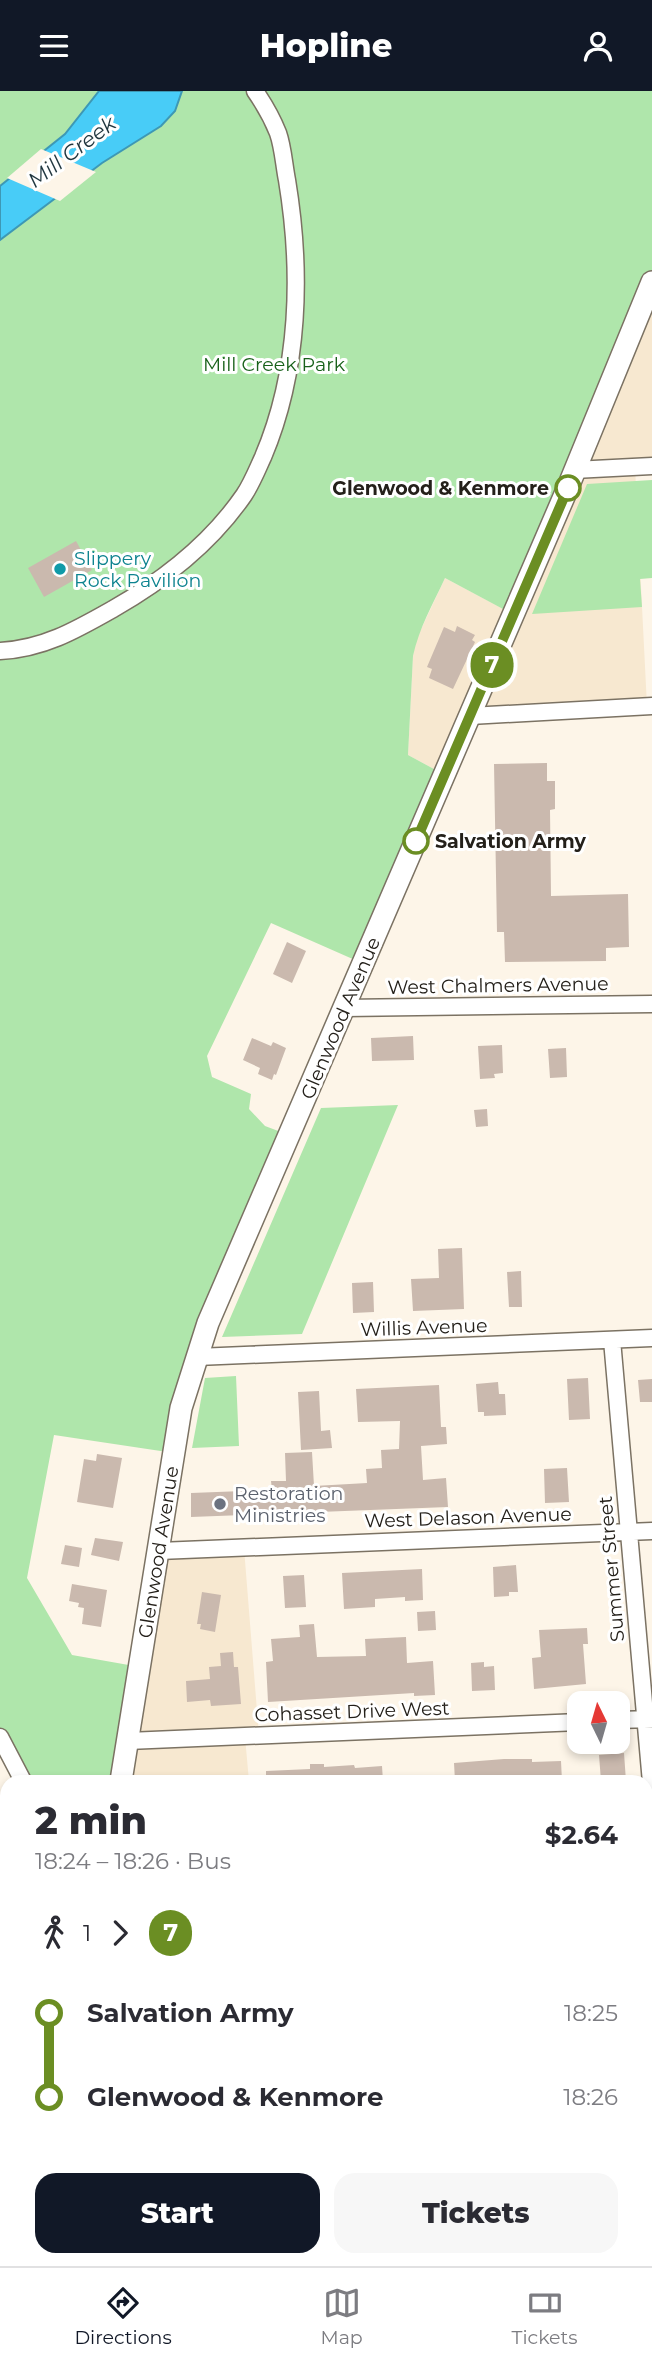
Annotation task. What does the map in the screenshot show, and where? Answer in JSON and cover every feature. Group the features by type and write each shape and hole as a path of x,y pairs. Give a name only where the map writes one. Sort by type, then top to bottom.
{"main road":[{"name":"Glenwood Avenue","path":"122,1775 181,1408 213,1311 471,716 652,282"}],"street":[{"path":"0,651 49,642 138,594 198,548 224,522 246,492 276,425 288,373 297,285 290,200 279,135 255,91"},
{"path":"574,470 652,466"},
{"path":"471,716 652,706"},
{"name":"West Chalmers Avenue","path":"344,1009 652,1004"},
{"name":"Willis Avenue","path":"197,1357 652,1338"},
{"name":"Summer Street","path":"612,1340 649,1719 651,1775"},
{"name":"West Delason Avenue","path":"159,1551 652,1531"},
{"path":"630,1720 649,1719"},
{"name":"Cohasset Drive West","path":"128,1741 567,1723"},
{"path":"0,1737 20,1775"}],"shaded area":[{"path":"652,282 652,466 635,467 647,706 471,716 445,775 408,755 416,640 445,578 513,614"},
{"path":"244,1548 259,1736 245,1737 248,1775 122,1775 159,1551"}],"green space":[{"name":"Mill Creek Park","path":"0,91 652,91 652,282 514,615 445,578 423,626 413,656 408,755 445,775 364,964 271,923 207,1056 212,1077 251,1094 249,1109 265,1126 289,1135 197,1357 174,1453 54,1435 27,1578 72,1655 140,1667 122,1775 20,1775 0,1737"},
{"path":"652,480 652,578 640,579 642,607 532,614 587,484"},
{"path":"398,1105 302,1334 222,1337 321,1108"},
{"path":"236,1376 239,1446 192,1448 205,1378"}],"water":[{"name":"Mill Creek","path":"99,91 182,91 175,111 161,126 102,163 0,240 0,186 65,134"}],"pier":[{"path":"41,149 96,172 60,201 7,178"}],"building":[{"name":"Slippery Rock Pavilion","path":"76,541 92,570 44,597 28,568"},
{"path":"457,626 475,635 472,640 475,642 453,689 429,678 432,669 427,667 444,627 455,632"},
{"name":"Salvation Army","path":"547,763 547,781 555,781 555,809 550,810 551,896 628,894 629,947 606,948 606,961 505,962 504,932 497,932 494,764"},
{"path":"287,942 306,951 292,983 273,974"},
{"path":"413,1036 414,1060 372,1061 371,1038"},
{"path":"252,1038 271,1046 273,1042 286,1048 272,1080 258,1074 260,1068 243,1060"},
{"path":"502,1045 503,1073 494,1074 495,1078 480,1079 478,1046"},
{"path":"566,1048 567,1077 550,1078 548,1049"},
{"path":"487,1109 488,1126 476,1127 474,1110"},
{"path":"462,1248 464,1309 413,1311 411,1279 439,1278 438,1249"},
{"path":"521,1271 522,1307 509,1307 507,1272"},
{"path":"373,1282 374,1312 353,1313 352,1283"},
{"path":"588,1378 590,1419 569,1420 567,1379"},
{"path":"652,1379 652,1402 640,1402 638,1380"},
{"path":"498,1382 499,1394 505,1394 506,1415 484,1416 484,1412 478,1412 476,1384"},
{"path":"439,1385 441,1427 446,1427 447,1444 421,1446 423,1480 446,1478 448,1507 191,1517 191,1493 272,1490 271,1481 286,1481 285,1453 312,1452 314,1486 367,1483 366,1469 382,1468 381,1450 399,1449 400,1421 358,1422 356,1389"},
{"path":"319,1391 321,1431 330,1430 332,1448 301,1450 298,1392"},
{"path":"97,1454 122,1458 113,1508 77,1502 84,1459 96,1461"},
{"path":"567,1468 569,1502 545,1503 544,1469"},
{"path":"95,1538 123,1542 119,1561 91,1555"},
{"path":"65,1545 82,1548 79,1567 61,1564"},
{"path":"516,1565 518,1592 494,1597 493,1567"},
{"path":"422,1569 423,1600 405,1601 405,1597 375,1599 375,1607 344,1609 342,1573"},
{"path":"304,1575 306,1607 285,1608 283,1576"},
{"path":"72,1584 107,1590 101,1627 82,1624 84,1608 78,1607 79,1603 69,1601"},
{"path":"202,1592 221,1595 215,1632 200,1629 201,1624 197,1624"},
{"path":"435,1611 436,1630 418,1631 417,1612"},
{"path":"314,1624 317,1657 366,1656 365,1639 406,1637 407,1663 433,1661 435,1695 414,1696 414,1693 268,1702 266,1662 273,1661 271,1639 300,1637 299,1625"},
{"path":"587,1628 588,1644 583,1644 586,1684 534,1689 532,1658 541,1657 539,1630"},
{"path":"233,1652 234,1667 238,1667 241,1704 211,1706 210,1700 187,1702 186,1681 210,1679 209,1667 221,1666 220,1653"},
{"path":"484,1662 484,1667 494,1666 495,1690 472,1691 471,1663"},
{"path":"624,1754 626,1775 601,1775 599,1755"},
{"path":"504,1759 561,1761 562,1775 455,1775 454,1763"},
{"path":"310,1764 324,1764 324,1767 354,1765 355,1768 382,1766 383,1775 266,1775 266,1771 310,1769"}],"bus line":[{"name":"7","path":"416,841 568,488"}],"place":[{"name":"Glenwood & Kenmore","path":"568,488"},
{"name":"Slippery Rock Pavilion","path":"60,569"},
{"name":"Salvation Army","path":"416,841"},
{"name":"Restoration Ministries","path":"220,1504"}]}
